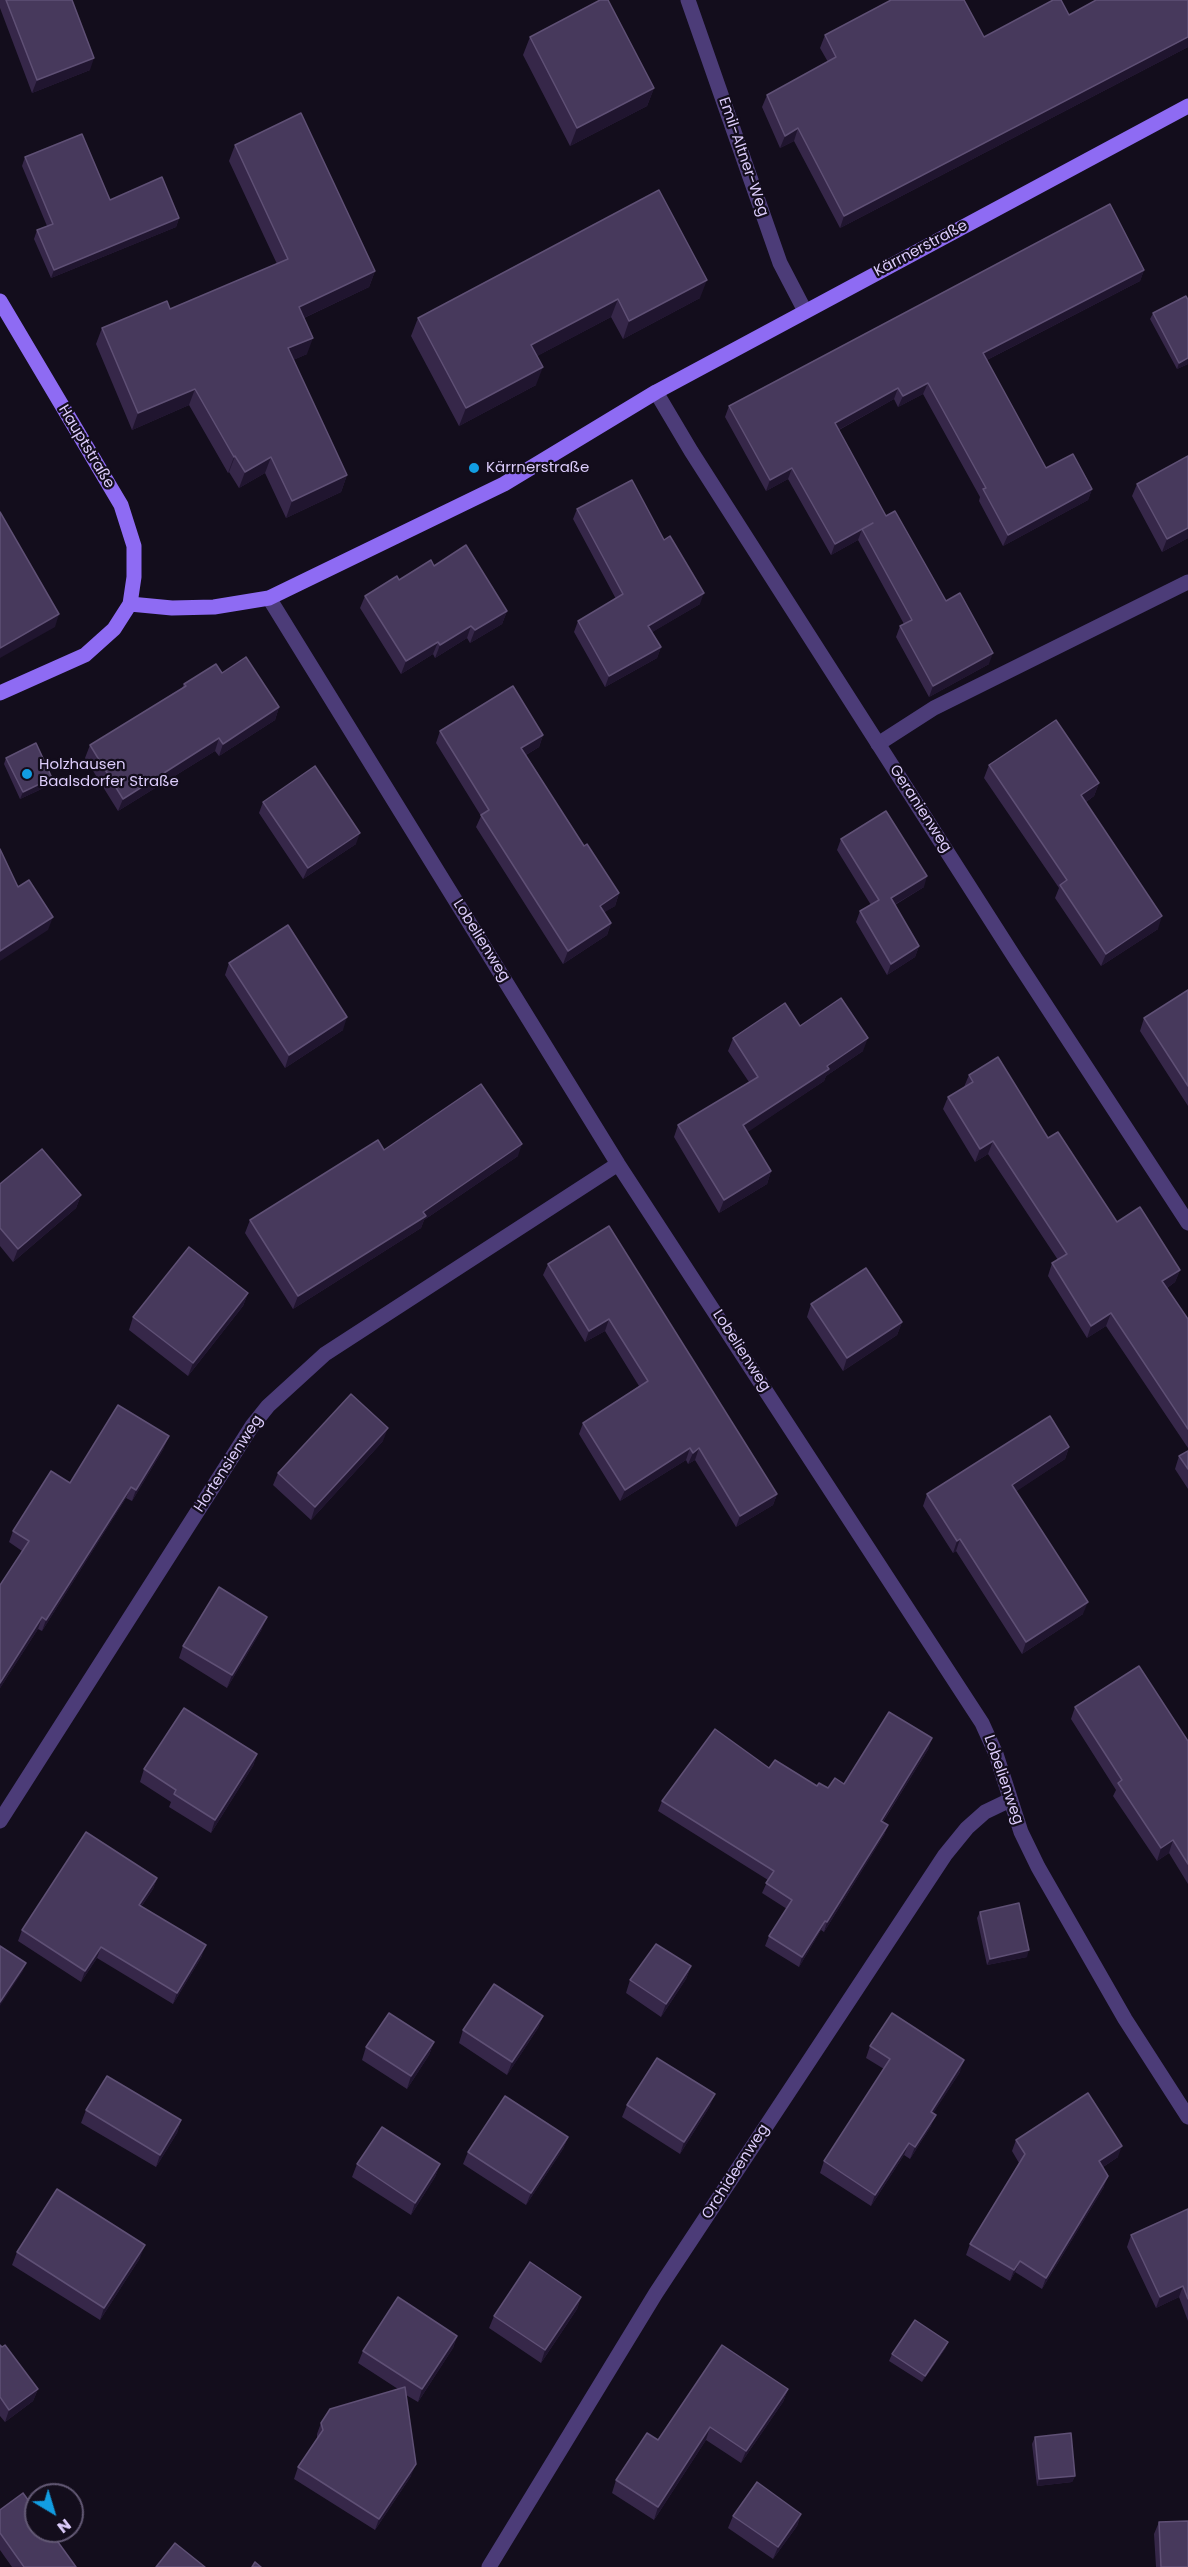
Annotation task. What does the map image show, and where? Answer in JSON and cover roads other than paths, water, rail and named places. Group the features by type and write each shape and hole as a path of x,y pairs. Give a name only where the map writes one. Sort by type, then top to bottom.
{"street":[{"name":"Emil-Altner-Weg","path":"688,0 780,263 805,311"},
{"name":"Kärrnerstraße","path":"130,604 172,608 214,607 269,598 504,484 656,392 1188,106"},
{"name":"Hauptstraße","path":"0,301 121,505 134,546 134,577 130,604"},
{"name":"Geranienweg","path":"656,392 691,452 1188,1223"},
{"path":"878,744 934,708 1188,582"},
{"name":"Lobelienweg","path":"269,598 618,1164 982,1723 996,1754 1010,1800 1038,1867 1068,1923 1188,2116"},
{"path":"0,693 85,655 114,629 130,604"},
{"name":"Hortensienweg","path":"0,1821 252,1426 268,1406 325,1354 618,1164"},
{"name":"Orchideenweg","path":"489,2567 656,2293 945,1855 967,1828 985,1812 1010,1800"}],"place":[{"name":"Kärrnerstraße","path":"474,468"},
{"name":"Holzhausen Baalsdorfer Straße","path":"27,774"}]}
